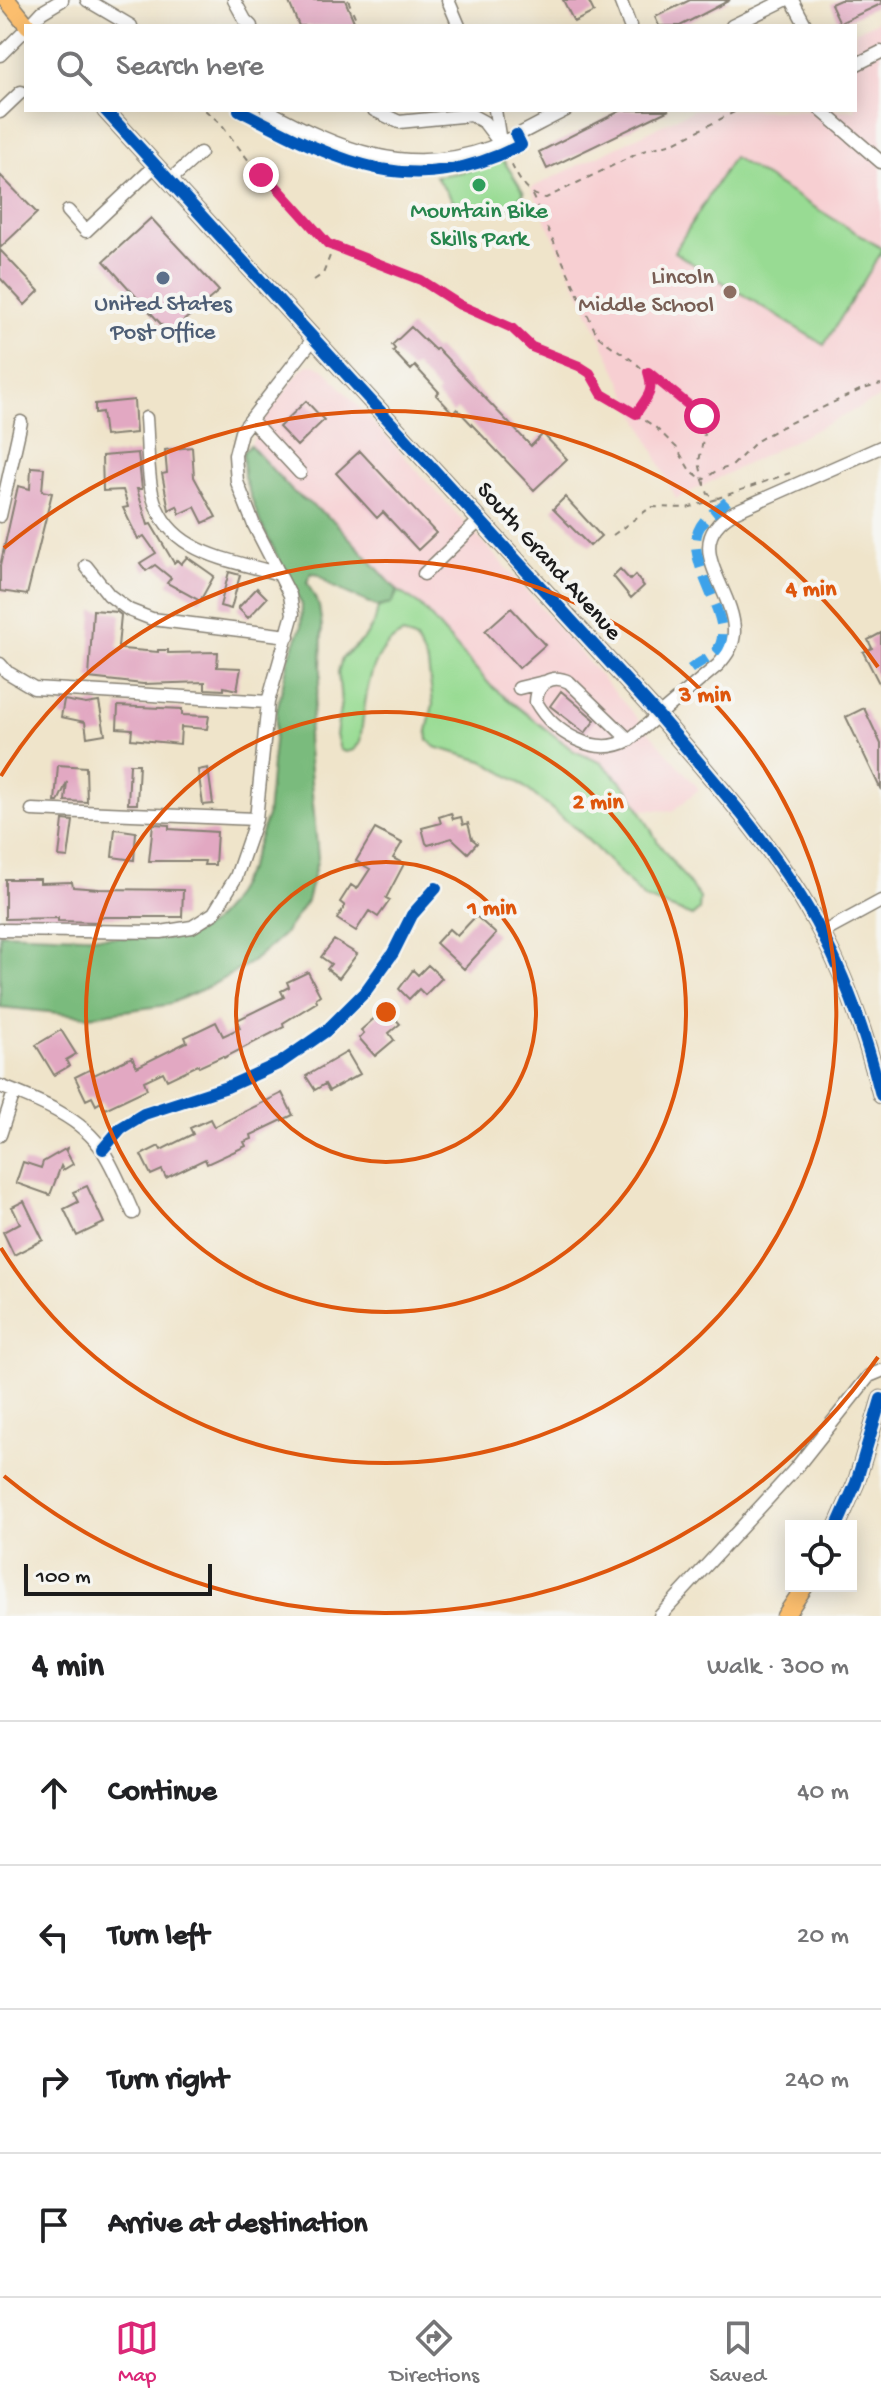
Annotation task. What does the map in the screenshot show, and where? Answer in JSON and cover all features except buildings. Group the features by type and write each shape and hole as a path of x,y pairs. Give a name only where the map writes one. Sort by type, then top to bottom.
{"main road":[{"path":"7,0 26,24"},
{"name":"South Grand Avenue","path":"107,112 657,714 733,803 770,852 822,933 851,1001 881,1094"},
{"path":"840,1520 856,1483 881,1399"},
{"path":"785,1616 801,1592"}],"street":[{"path":"31,24 42,12 62,0"},
{"path":"89,0 128,24"},
{"path":"234,0 249,24"},
{"path":"448,0 458,24"},
{"path":"620,0 629,24"},
{"path":"746,23 785,0"},
{"path":"792,0 805,24"},
{"path":"0,55 24,31"},
{"path":"857,64 881,52"},
{"path":"0,112 21,92"},
{"path":"271,112 344,148 386,159 425,160 502,148 516,135 562,112"},
{"path":"378,112 399,122 471,115 484,122 502,148"},
{"path":"495,112 502,148"},
{"path":"823,112 881,162"},
{"path":"170,180 200,153"},
{"path":"68,211 86,231 156,165"},
{"path":"0,930 161,932 192,927 214,913 236,877 256,819 268,702 293,614 290,595 254,525 237,482 235,455 241,432 314,338"},
{"path":"146,418 152,494 166,527 192,548 279,574"},
{"path":"251,420 300,473"},
{"path":"0,516 21,422"},
{"path":"544,682 536,702 542,712 567,732 593,747 608,748 629,740 718,665 729,652 734,632 710,557 708,539 716,526 734,512 881,447"},
{"path":"424,574 480,520"},
{"path":"86,566 109,595 129,610 152,619 288,636"},
{"path":"0,664 7,672 34,688 268,702"},
{"path":"519,688 560,678 569,682 629,740"},
{"path":"32,810 256,819"},
{"path":"103,1149 121,1128 144,1114 227,1087 280,1063 326,1031 365,992 393,953 412,915 436,888"},
{"path":"822,933 881,901"},
{"path":"0,1086 51,1108 78,1124 103,1149 133,1213"},
{"path":"0,1135 14,1092"},
{"path":"660,1616 796,1468 869,1376 881,1371"}],"path":[{"path":"348,0 358,24"},
{"path":"207,112 219,122 256,170 276,186 334,247 421,280 460,305 512,328 532,347 579,366 590,373 602,394 654,426 677,448 689,469 703,480"},
{"path":"532,194 546,198 553,196 643,151 676,142 734,112"},
{"path":"489,160 502,148 521,145 516,135"},
{"path":"502,148 532,194 597,335 702,416 705,428 699,462 708,494 718,498"},
{"path":"314,280 323,274 334,247"},
{"path":"636,414 649,397 648,372"},
{"path":"703,480 716,471 732,466 757,441 781,427 860,390 881,384"},
{"path":"613,535 651,507 687,508 790,473"}],"shaded area":[{"name":"Lincoln Middle School","path":"881,19 881,397 676,499 531,188 689,112 857,112 857,31"},
{"path":"308,365 324,369 500,561 699,789 673,811 639,809 629,790 602,763 575,751 491,686 420,605 398,591 334,521 292,491 250,445 262,421"}],"green space":[{"path":"733,157 881,248 881,253 824,345 674,252"},
{"name":"Mountain Bike Skills Park","path":"502,158 524,193 509,209 489,211 454,202 435,176 478,168"},
{"path":"250,445 292,491 334,521 398,591 391,604 378,607 333,587 318,575 311,573 307,582 319,606 322,627 321,675 307,738 318,858 307,901 283,935 252,962 212,985 167,1005 88,1016 0,1007 0,933 167,939 193,934 212,923 227,906 249,868 267,816 277,710 289,657 301,627 302,605 260,522 244,477 243,452"},
{"path":"398,591 420,605 491,686 574,751 602,763 629,790 659,844 700,898 699,910 692,916 644,898 580,832 517,781 483,761 435,747 428,740 427,731 433,704 428,664 416,640 403,634 381,653 374,666 360,742 354,750 340,750 336,735 341,702 338,672 342,658 364,639 375,621 378,607 391,604"}],"marked path":[{"path":"690,669 716,651 722,640 717,611 699,561 696,545 698,531 705,520 732,495"}],"cycle path":[{"path":"107,112 657,714 746,820 787,875 832,953 856,1013 881,1095"},
{"path":"243,112 343,159 376,168 409,172 444,170 481,162 521,145 516,135"},
{"path":"103,1149 121,1128 144,1114 227,1087 280,1063 326,1031 365,992 393,953 412,915 436,888"},
{"path":"840,1520 856,1483 881,1399"}],"place":[{"name":"Mountain Bike Skills Park","path":"479,185"},
{"name":"United States Post Office","path":"163,278"},
{"name":"Lincoln Middle School","path":"730,292"}],"route":[{"path":"261,175 276,186 328,244 421,280 460,305 512,328 532,347 590,373 594,385 602,394 636,414 649,397 648,372 702,416"}]}
